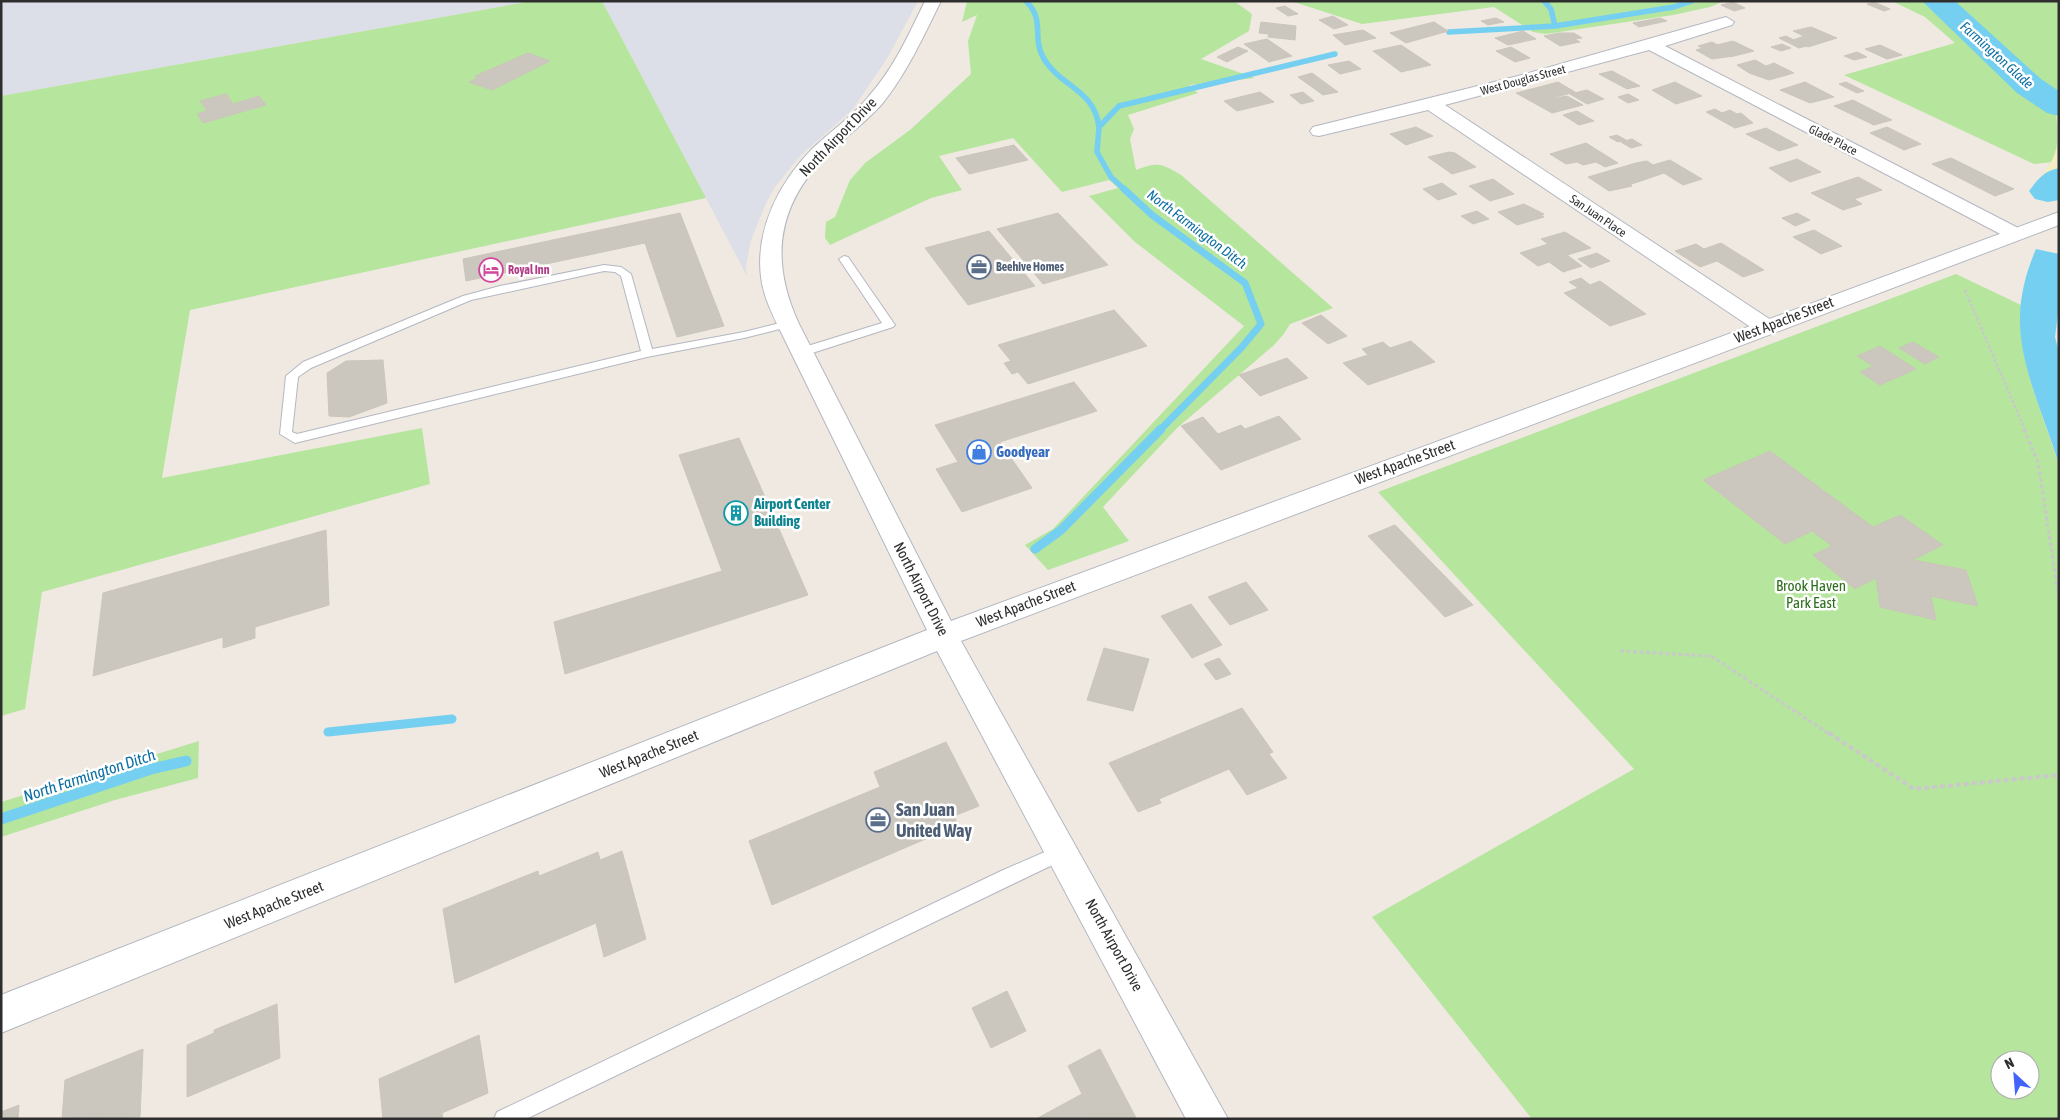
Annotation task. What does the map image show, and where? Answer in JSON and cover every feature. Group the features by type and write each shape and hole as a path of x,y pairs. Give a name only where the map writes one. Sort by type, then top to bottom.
{"main road":[{"name":"North Airport Drive","path":"934,1 899,67 874,102 813,159 791,187 777,216 771,270 776,294 788,324 944,636 1208,1119"},
{"name":"West Douglas Street","path":"1319,131 1431,104 1651,45 1726,22"},
{"name":"Glade Place","path":"1651,45 2015,234"},
{"name":"San Juan Place","path":"1431,104 1766,328"},
{"name":"West Apache Street","path":"1,1014 944,636 2059,218"}],"lane":[{"path":"802,352 889,325 844,259"},
{"path":"647,353 626,274 617,269 604,268 500,289 467,298 307,365 292,376 286,434 295,439 647,353 744,335 788,324"},
{"path":"504,1119 998,881 1063,852"}],"path":[{"path":"1965,290 2038,462 2059,599"},
{"path":"1620,651 1710,656 1914,788 2059,775"}],"shaded area":[{"path":"1,1 532,1 1,96"},
{"path":"602,1 918,1 888,57 853,109 800,156 775,187 766,203 751,240 746,265 747,276"}],"green space":[{"path":"532,1 602,1 706,198 190,310 162,478 422,428 430,484 42,592 25,709 1,716 1,96"},
{"path":"967,1 1234,1 1252,14 1249,31 1201,59 1255,78 1189,85 1198,93 1128,115 1134,129 1130,139 1136,170 1159,165 1181,175 1333,308 1290,324 1273,346 1177,428 1103,507 1129,541 1048,570 1025,545 1053,529 1244,326 1135,242 1089,196 1118,188 1109,180 1062,192 1013,138 939,156 962,190 931,198 830,245 825,238 826,222 835,217 850,180 865,163 910,130 971,74 968,41 977,15 962,22"},
{"path":"1291,1 1724,1 1710,7 1673,15 1546,34 1533,32 1494,7 1362,24"},
{"path":"1892,1 1934,1 1984,47 2013,80 2057,113 2058,145 2053,162 2034,164 1844,75 1955,43 1925,17"},
{"path":"1940,1 2059,1 2059,101 2038,90"},
{"name":"Brook Haven Park East","path":"1956,274 2021,305 2023,345 2027,365 2032,386 2059,465 2059,1119 1532,1119 1372,917 1634,769 1378,492"},
{"path":"199,741 198,778 115,800 1,837 1,802"}],"sand":[{"path":"1934,1 1940,1 2038,90 2059,101 2059,195 2035,190 2034,185 2048,167 2055,152 2057,145 2056,113 2013,80 1984,47"}],"water":[{"path":"2036,249 2059,254 2059,306 2055,337 2059,352 2059,465 2029,377 2021,341 2020,314 2022,295 2026,276"}],"building":[{"path":"1733,2 1745,8 1734,11 1721,5"},
{"path":"1874,2 1890,9 1884,11 1867,4"},
{"path":"1285,6 1298,14 1288,16 1276,8"},
{"path":"1333,16 1348,25 1334,29 1319,20"},
{"path":"1496,18 1504,22 1488,25 1481,21"},
{"path":"1660,18 1667,21 1639,27 1633,23"},
{"path":"1261,22 1296,26 1295,40 1268,37 1269,34 1259,33"},
{"path":"1434,22 1448,31 1406,43 1390,33"},
{"path":"1811,27 1837,38 1808,47 1793,40 1804,36 1793,31"},
{"path":"1363,30 1376,38 1345,45 1333,35"},
{"path":"1523,31 1536,39 1508,45 1495,38"},
{"path":"1574,33 1582,38 1575,39 1580,42 1560,46 1544,36"},
{"path":"1786,36 1806,46 1799,48 1779,38"},
{"path":"1267,39 1292,56 1269,62 1244,44"},
{"path":"1733,41 1754,51 1734,56 1713,46"},
{"path":"1712,42 1718,45 1713,46 1734,56 1712,59 1696,50 1703,48 1698,46"},
{"path":"1782,44 1791,48 1781,51 1771,47"},
{"path":"1401,45 1431,65 1401,72 1373,51"},
{"path":"1880,45 1902,55 1887,59 1865,49"},
{"path":"1238,47 1248,51 1227,62 1217,57"},
{"path":"1511,47 1530,58 1515,62 1496,51"},
{"path":"1857,52 1867,57 1854,60 1844,56"},
{"path":"528,53 550,61 492,90 469,82 479,77 475,76"},
{"path":"1755,60 1766,66 1774,63 1794,73 1769,80 1749,73 1737,65"},
{"path":"1349,61 1361,69 1340,74 1328,65"},
{"path":"1612,71 1640,86 1627,89 1599,74"},
{"path":"1312,73 1338,92 1323,95 1298,77"},
{"path":"1558,82 1575,92 1541,101 1567,96 1583,105 1552,113 1516,93"},
{"path":"1675,82 1702,96 1676,104 1652,90"},
{"path":"1805,82 1834,97 1810,103 1780,90"},
{"path":"1846,82 1864,91 1857,93 1839,84"},
{"path":"1587,90 1604,99 1587,104 1570,94"},
{"path":"1260,92 1274,102 1237,111 1224,101"},
{"path":"1303,92 1314,101 1301,104 1290,95"},
{"path":"226,94 233,104 259,96 266,105 203,123 197,114 207,111 200,101"},
{"path":"1628,94 1639,100 1628,103 1618,97"},
{"path":"1853,100 1892,120 1874,125 1834,106"},
{"path":"1715,109 1722,113 1730,110 1737,114 1741,113 1753,123 1735,128 1706,112"},
{"path":"1577,111 1594,121 1579,125 1563,115"},
{"path":"1416,127 1433,136 1406,145 1390,134"},
{"path":"1887,127 1921,144 1904,150 1870,133"},
{"path":"1766,128 1798,145 1779,151 1746,134"},
{"path":"1617,135 1626,140 1618,142 1609,137"},
{"path":"1632,139 1642,145 1631,148 1621,142"},
{"path":"1586,143 1618,163 1605,167 1596,162 1583,165 1577,162 1566,164 1550,154"},
{"path":"1014,145 1028,160 969,174 956,158"},
{"path":"1449,152 1455,153 1476,167 1452,174 1428,157"},
{"path":"1951,158 2014,189 1995,196 1932,164"},
{"path":"1797,159 1821,172 1790,182 1769,168"},
{"path":"1670,160 1702,179 1683,185 1664,173 1629,185 1632,186 1609,191 1588,177 1636,163 1647,161 1653,165"},
{"path":"1858,177 1882,190 1854,199 1862,204 1843,210 1811,193"},
{"path":"1493,179 1514,194 1490,201 1469,186"},
{"path":"1442,183 1457,194 1438,200 1423,189"},
{"path":"1524,204 1544,214 1541,215 1544,217 1517,225 1498,212"},
{"path":"1477,211 1489,219 1473,224 1461,216"},
{"name":"Royal Inn","path":"680,213 724,326 677,337 645,243 466,281 463,259"},
{"path":"1058,213 1108,265 1043,284 997,229"},
{"path":"1797,213 1810,220 1795,226 1782,218"},
{"path":"1814,230 1842,246 1821,254 1793,237"},
{"name":"Beehive Homes","path":"989,231 1035,286 968,305 925,248"},
{"path":"1565,232 1591,248 1567,255 1582,266 1563,272 1549,262 1538,266 1520,253 1548,244 1541,239"},
{"path":"1721,243 1764,270 1743,277 1717,261 1700,267 1675,251 1696,244 1704,249"},
{"path":"1597,253 1610,261 1591,268 1578,259"},
{"path":"1581,278 1590,285 1600,281 1646,314 1610,326 1564,293 1578,288 1569,282"},
{"path":"1114,310 1147,346 1028,384 1018,372 1012,374 1004,363 1011,361 998,345"},
{"path":"1321,315 1347,336 1328,344 1302,323"},
{"path":"1411,341 1435,362 1368,385 1343,363 1368,355 1362,349 1383,342 1390,348"},
{"path":"1913,342 1939,357 1925,364 1899,348"},
{"path":"1880,346 1916,369 1880,385 1860,372 1873,366 1857,356"},
{"path":"1287,358 1308,378 1260,396 1239,375"},
{"path":"383,360 387,403 349,417 329,416 327,373 346,361"},
{"name":"Goodyear","path":"1074,382 1097,411 1000,442 1032,488 962,512 936,469 958,462 935,425"},
{"path":"1279,416 1301,439 1221,470 1181,426 1203,417 1218,434 1241,425 1245,429"},
{"name":"Airport Center Building","path":"739,438 808,595 565,674 554,622 722,571 679,455"},
{"path":"1770,451 1873,527 1900,515 1943,545 1913,560 1966,570 1978,606 1931,596 1936,620 1880,607 1876,578 1855,589 1813,555 1832,546 1812,531 1785,544 1703,480"},
{"path":"1395,525 1473,605 1445,617 1368,536"},
{"path":"326,530 329,605 255,627 255,638 223,648 223,637 93,676 103,593"},
{"path":"1246,582 1268,610 1230,625 1208,597"},
{"path":"1191,604 1222,645 1192,658 1161,616"},
{"path":"1104,648 1149,659 1133,711 1087,700"},
{"path":"1219,658 1231,674 1216,680 1204,664"},
{"path":"1242,708 1273,752 1269,754 1287,778 1247,795 1229,769 1159,799 1161,803 1138,812 1109,763"},
{"name":"San Juan United Way","path":"946,742 979,806 954,816 958,825 772,905 749,841 880,787 874,772"},
{"path":"622,851 646,939 604,957 596,923 455,983 443,909 538,871 539,876 598,852 600,860"},
{"path":"1007,991 1026,1031 991,1048 972,1008"},
{"path":"277,1004 280,1058 187,1097 187,1045 214,1033 214,1030"},
{"path":"479,1035 488,1093 442,1113 443,1119 383,1119 379,1079"},
{"path":"143,1049 140,1117 68,1119 68,1116 62,1119 65,1080"},
{"path":"1100,1049 1136,1118 1036,1119 1082,1094 1068,1066"},
{"path":"19,1105 18,1119 1,1119 1,1112"}],"waterway":[{"path":"1026,1 1035,15 1040,51 1044,59 1059,76 1091,104 1099,127"},
{"path":"1544,1 1551,9 1555,26"},
{"name":"North Farmington Ditch","path":"1555,26 1674,7 1692,1"},
{"name":"Farmington Glade","path":"1937,1 2029,86 2059,106"},
{"name":"North Farmington Ditch","path":"1449,32 1555,26"},
{"name":"North Farmington Ditch","path":"1099,127 1119,106 1335,54"},
{"name":"North Farmington Ditch","path":"1099,127 1097,152 1111,177 1125,190"},
{"name":"Farmington Glade","path":"2048,191 2059,179"},
{"name":"North Farmington Ditch","path":"1124,189 1152,215 1245,283 1261,324 1242,347 1160,430"},
{"name":"North Farmington Ditch","path":"1035,549 1061,530 1161,429"},
{"name":"North Farmington Ditch","path":"328,732 452,719"},
{"name":"North Farmington Ditch","path":"1,819 151,769 186,761"}],"place":[{"name":"Beehive Homes","path":"979,267"},
{"name":"Royal Inn","path":"491,270"},
{"name":"Goodyear","path":"979,452"},
{"name":"Airport Center Building","path":"736,513"},
{"name":"San Juan United Way","path":"878,820"}]}
